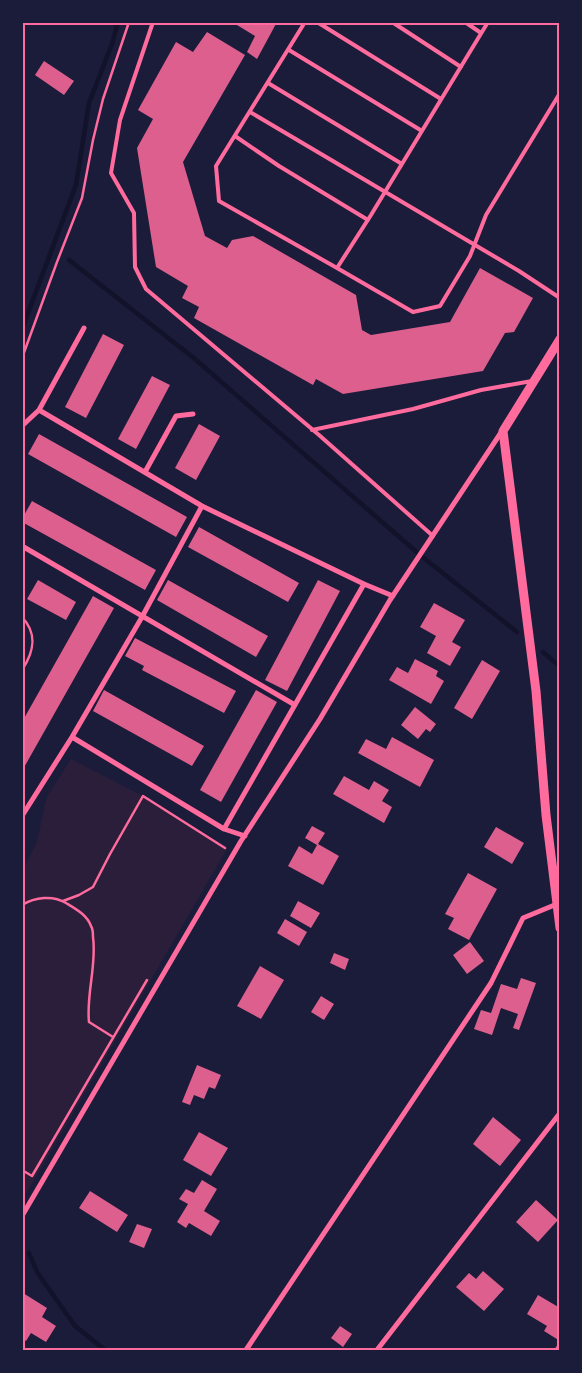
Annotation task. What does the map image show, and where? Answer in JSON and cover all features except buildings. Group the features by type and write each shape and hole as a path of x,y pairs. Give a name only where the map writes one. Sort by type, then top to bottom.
{"street":[{"path":"22,428 39,410 84,328"},
{"path":"22,1216 245,836 320,718 393,596 503,431 560,339"},
{"path":"39,410 202,506 364,584 393,596"},
{"path":"145,472 176,416 193,414"},
{"path":"503,431 536,691 546,815 560,928"},
{"path":"22,816 72,737 142,616 202,506"},
{"path":"22,546 295,705"},
{"path":"224,830 364,584"},
{"path":"72,737 224,830 245,836"},
{"path":"246,1350 490,983 523,918 557,904"},
{"path":"377,1350 560,1113"}],"lane":[{"path":"153,22 120,120 111,173 134,213 135,267 146,289 312,430 432,536"},
{"path":"305,22 216,166 219,200 413,312 440,306 470,256 486,215 560,93"},
{"path":"317,22 441,99"},
{"path":"392,22 461,67"},
{"path":"465,22 481,33"},
{"path":"337,268 488,22"},
{"path":"289,50 422,131"},
{"path":"268,82 402,164"},
{"path":"250,112 519,271 560,298"},
{"path":"235,136 279,166 368,220"},
{"path":"312,430 414,409 481,390 534,380"}],"path":[{"path":"22,358 82,198 103,99 129,22"},
{"path":"22,617 30,624 34,642 28,662 22,670"},
{"path":"63,901 79,896 93,887 143,796 226,848 221,856"},
{"path":"22,905 44,897 63,901 80,911 92,926 95,947 88,1022 113,1037"},
{"path":"22,1170 32,1176 147,980"}],"shaded area":[{"path":"71,759 143,796 227,849 23,1199 23,870 37,842 48,795"}],"waterway":[{"path":"22,329 76,185 89,103 112,44 118,22"},
{"path":"69,260 195,359 420,555 517,632"},
{"path":"22,635 22,650"},
{"path":"543,652 557,664"},
{"path":"29,1253 37,1272 75,1326 105,1350"}]}
